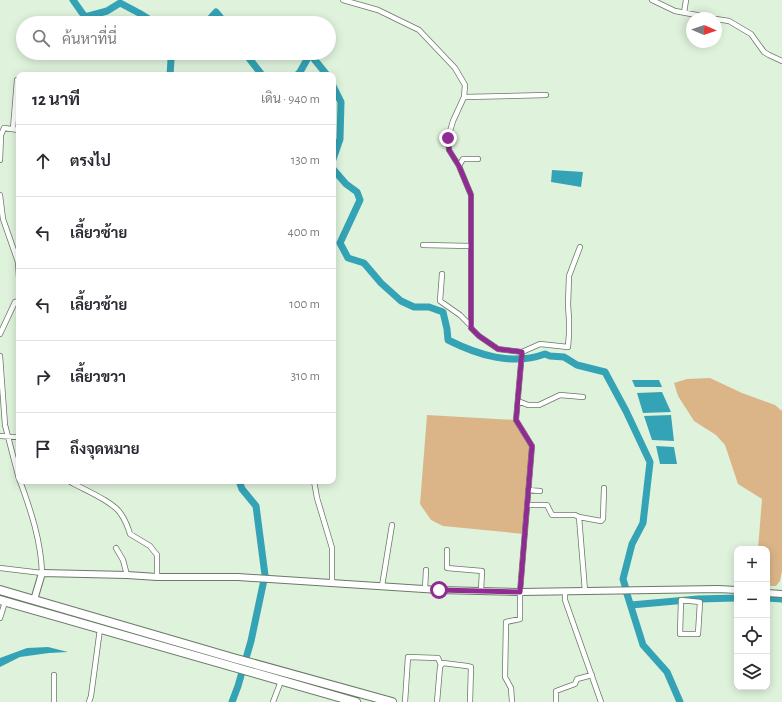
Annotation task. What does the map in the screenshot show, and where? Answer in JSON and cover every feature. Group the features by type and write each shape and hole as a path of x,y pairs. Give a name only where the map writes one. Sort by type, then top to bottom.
{"highway":[{"path":"0,590 252,668 392,702"},
{"path":"3,601 100,629 232,662"},
{"path":"252,668 281,681 356,702"}],"street":[{"path":"343,0 378,10 419,30 455,68 465,85 464,97 453,121 448,138 449,150 459,166 471,195 471,326"},
{"path":"652,0 670,9 684,13 686,0"},
{"path":"722,20 751,34 764,52 782,61"},
{"path":"13,129 16,92"},
{"path":"464,97 546,95"},
{"path":"0,160 1,135 4,128 16,130"},
{"path":"459,166 463,158 478,159"},
{"path":"0,195 3,219 16,256"},
{"path":"422,245 471,246"},
{"path":"442,274 440,301 460,315 479,336 498,349 522,352 540,344 568,348 570,319 568,305 568,276 580,247"},
{"path":"0,334 16,302"},
{"path":"512,702 511,688 505,676 506,622 520,619 520,592 532,446 516,420 522,352"},
{"path":"0,356 5,424 16,468"},
{"path":"518,401 528,405 539,405 560,395 583,397"},
{"path":"0,436 16,437"},
{"path":"21,484 28,503 37,535 42,573 34,600"},
{"path":"74,484 104,500 121,513 130,534 150,546 157,555 157,577"},
{"path":"315,484 317,498 332,548 332,583"},
{"path":"527,505 547,505 552,515 575,515 601,521 603,519 604,488"},
{"path":"528,490 540,491"},
{"path":"579,517 585,591"},
{"path":"382,586 392,526"},
{"path":"116,548 123,560 127,574"},
{"path":"447,550 447,568 482,571 481,591"},
{"path":"0,568 42,573 127,574 157,577 238,577 425,589 481,591 585,591 690,596 734,590"},
{"path":"425,589 426,570"},
{"path":"565,591 565,600 601,702"},
{"path":"770,593 782,594"},
{"path":"690,596 700,602 698,634 680,634 680,600 690,596"},
{"path":"0,618 3,601"},
{"path":"89,702 92,696 100,629"},
{"path":"405,702 408,657 438,658 441,665 437,702"},
{"path":"441,665 471,667 470,702"},
{"path":"54,675 54,702"},
{"path":"556,702 556,690 575,684 577,679 592,675"},
{"path":"273,702 281,681"}],"shaded area":[{"path":"710,378 742,393 775,405 782,411 782,571 780,581 776,586 770,586 770,546 758,546 762,499 738,484 725,445 716,435 694,421 678,396 674,383 687,379"},
{"path":"427,415 516,420 532,446 524,534 443,526 431,520 420,504"}],"water":[{"path":"552,170 583,172 581,187 551,182"},
{"path":"632,380 659,380 662,387 635,387"},
{"path":"662,392 671,412 643,413 637,393"},
{"path":"671,415 674,441 652,440 644,416"},
{"path":"656,446 674,447 677,464 660,464"},
{"path":"48,647 68,652 20,657 0,667 0,658 27,648"}],"waterway":[{"path":"73,0 84,16"},
{"path":"89,16 107,11 120,3 144,16"},
{"path":"212,16 216,12 219,16"},
{"path":"170,72 171,60"},
{"path":"250,60 260,72"},
{"path":"300,72 307,60"},
{"path":"315,60 325,72"},
{"path":"336,92 341,102 340,139 336,150"},
{"path":"336,172 346,184 357,192 360,200 340,243 348,258 364,263 381,283 401,301 414,307 429,307 443,312 448,340 471,350 495,357 520,359 545,354 564,357 577,365 605,372 626,411 650,462 643,523 632,544 623,579 626,589"},
{"path":"232,702 251,641 265,575 256,506 242,489 240,484"},
{"path":"627,594 643,645 667,672 680,702"},
{"path":"631,605 698,599 734,598"},
{"path":"770,598 782,599"}],"route":[{"path":"439,590 520,592 532,446 516,420 522,352 498,349 479,336 471,328 471,195 459,166 449,150 448,138"}]}
